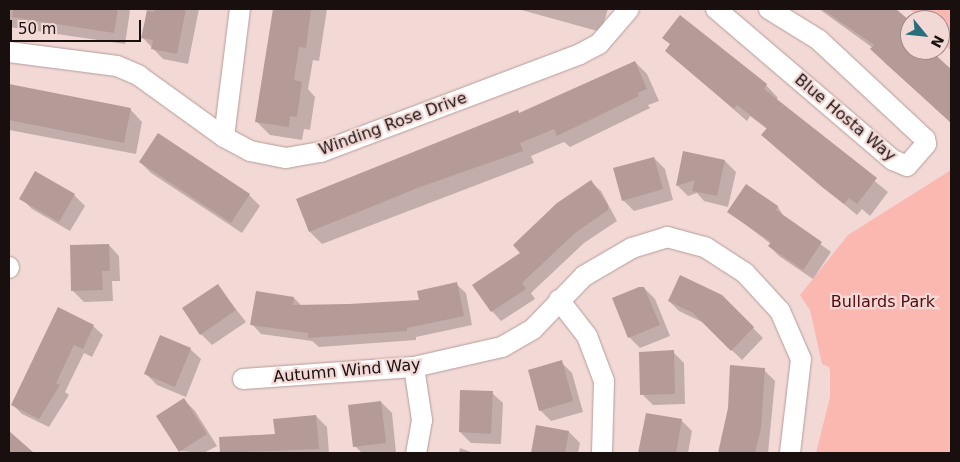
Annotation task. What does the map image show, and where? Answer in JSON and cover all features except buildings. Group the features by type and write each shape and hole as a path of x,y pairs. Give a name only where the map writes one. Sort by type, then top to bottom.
{"street":[{"path":"224,138 240,9"},
{"name":"Winding Rose Drive","path":"9,52 116,66 138,75 224,138 266,156 286,158 321,152 580,54 599,44 629,9"},
{"name":"Blue Hosta Way","path":"716,9 893,160 907,166 926,144 925,139 819,40 769,9"},
{"name":"Autumn Wind Way","path":"242,379 414,367 502,347 533,329 584,276 632,248 667,237 705,247 746,273 780,311 801,359 790,453"},
{"path":"559,300 587,336 604,381 602,453"},
{"path":"414,367 422,420 416,453"}],"green space":[{"path":"951,9 951,51 950,10 911,10"},
{"name":"Bullards Park","path":"951,170 951,453 816,453 830,397 830,371 829,367 822,364 810,310 800,295 848,235"}]}
